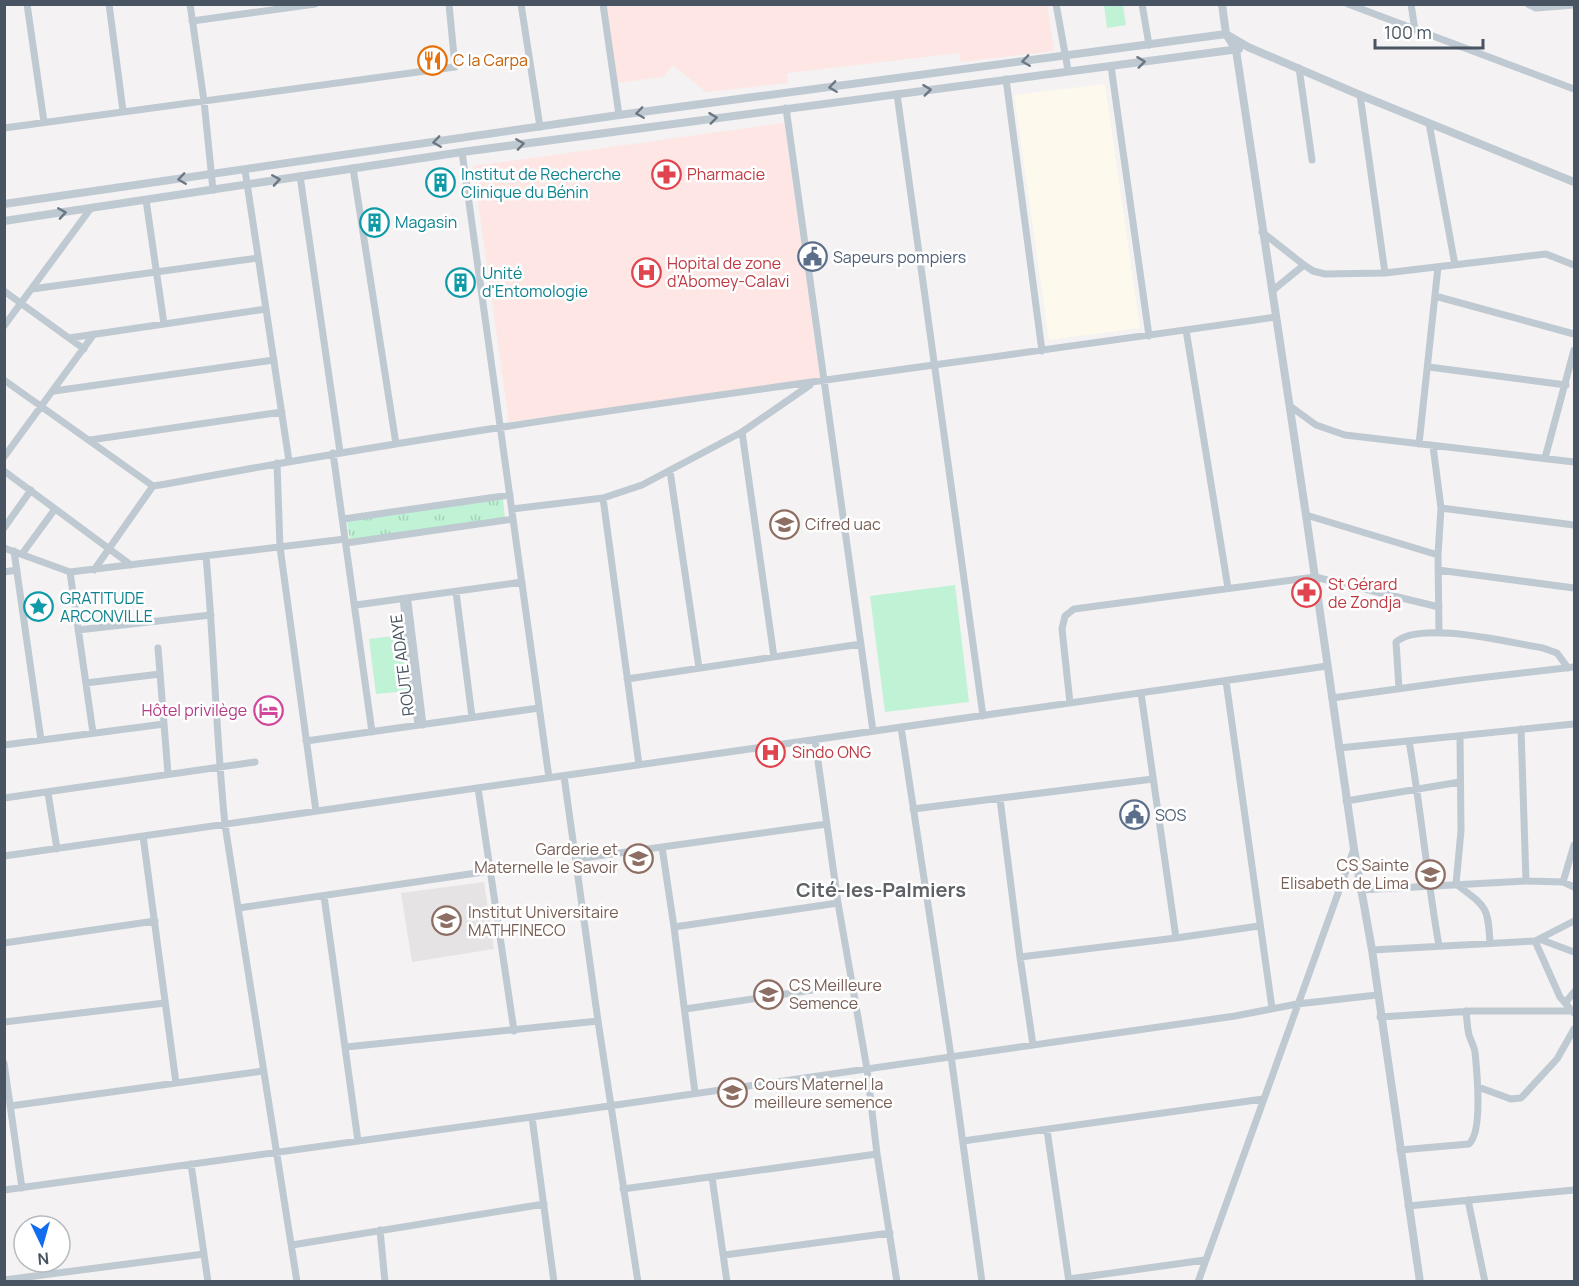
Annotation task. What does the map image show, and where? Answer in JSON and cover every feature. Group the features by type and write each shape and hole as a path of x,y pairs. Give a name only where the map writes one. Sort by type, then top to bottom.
{"street":[{"path":"27,4 44,122"},
{"path":"109,4 123,111"},
{"path":"190,4 204,101 213,190"},
{"path":"192,21 315,4"},
{"path":"4,128 455,67 449,4"},
{"path":"520,4 540,127"},
{"path":"603,4 620,115"},
{"path":"1056,4 1068,70"},
{"path":"1142,4 1149,45"},
{"path":"1222,4 1226,34 1236,50 1306,515 1346,801 1372,950 1420,1281"},
{"path":"1348,4 1575,89"},
{"path":"1411,4 1415,30"},
{"path":"1528,4 1536,6 1575,5"},
{"path":"4,204 620,115 1226,34 1248,47 1299,69 1575,182"},
{"path":"4,221 462,152 1248,47"},
{"path":"1111,66 1149,336"},
{"path":"1299,69 1312,160"},
{"path":"1006,79 1042,351"},
{"path":"897,94 983,716"},
{"path":"1360,94 1385,273"},
{"path":"786,108 873,731"},
{"path":"1429,123 1455,265"},
{"path":"462,152 549,778"},
{"path":"353,168 396,444"},
{"path":"244,170 289,461"},
{"path":"300,176 372,732"},
{"path":"146,200 164,324"},
{"path":"4,326 91,208"},
{"path":"1262,232 1304,265 1313,271 1325,274 1385,273 1546,254 1575,265"},
{"path":"32,289 258,258"},
{"path":"1272,291 1304,265"},
{"path":"1419,444 1438,267"},
{"path":"4,291 84,349"},
{"path":"1435,296 1575,334"},
{"path":"69,338 266,309"},
{"path":"94,570 153,486 336,453 500,428 1276,317"},
{"path":"1186,330 1228,588"},
{"path":"4,457 94,334"},
{"path":"1545,458 1575,350"},
{"path":"54,390 274,360"},
{"path":"1429,367 1566,385"},
{"path":"4,380 153,486"},
{"path":"512,509 603,498 642,485 742,432 812,383"},
{"path":"1290,406 1316,425 1345,435 1575,462"},
{"path":"90,440 282,412"},
{"path":"742,432 774,657"},
{"path":"1433,446 1441,508 1438,555 1439,632"},
{"path":"277,463 280,547 316,812"},
{"path":"4,471 131,565"},
{"path":"670,471 699,668"},
{"path":"4,528 31,490"},
{"path":"343,519 510,495"},
{"path":"603,498 639,765"},
{"path":"1441,508 1575,525"},
{"path":"41,740 17,570 18,553 55,509"},
{"path":"1306,515 1438,555"},
{"path":"4,548 70,572 346,541 513,519"},
{"path":"206,556 219,767 225,825 297,1281"},
{"path":"4,572 17,570"},
{"path":"1438,570 1575,588"},
{"path":"70,572 93,733"},
{"path":"1070,703 1062,629 1065,616 1074,609 1315,577 1439,607"},
{"path":"356,606 522,582"},
{"path":"456,592 472,717"},
{"path":"405,600 421,725"},
{"path":"78,630 211,615"},
{"path":"1399,689 1396,642 1402,636 1439,632 1543,648 1557,653 1571,668"},
{"path":"627,679 861,644"},
{"path":"158,648 168,774"},
{"path":"4,856 1328,666"},
{"path":"1332,698 1571,668"},
{"path":"86,683 160,674"},
{"path":"1226,681 1272,1008"},
{"path":"1141,693 1176,938"},
{"path":"306,741 539,708"},
{"path":"4,745 164,724"},
{"path":"1339,748 1575,724"},
{"path":"901,727 951,1056 982,1281"},
{"path":"1521,729 1526,881"},
{"path":"1456,884 1461,831 1460,736"},
{"path":"815,740 838,903 867,1069 877,1154 897,1281"},
{"path":"1409,741 1418,789 1428,886 1438,946"},
{"path":"4,798 255,762"},
{"path":"564,776 610,1105 638,1281"},
{"path":"913,809 1154,779"},
{"path":"1346,801 1460,782"},
{"path":"477,788 514,1031"},
{"path":"48,792 57,849"},
{"path":"1000,799 1020,957 1034,1045"},
{"path":"576,859 826,824"},
{"path":"143,836 176,1083"},
{"path":"1563,882 1575,845"},
{"path":"662,848 695,1093"},
{"path":"1198,1281 1354,849"},
{"path":"239,908 490,871"},
{"path":"1360,890 1526,881 1563,882 1575,887"},
{"path":"1456,884 1478,901 1489,916 1490,943"},
{"path":"324,896 358,1141"},
{"path":"674,927 838,903"},
{"path":"4,943 154,921"},
{"path":"1537,940 1575,921"},
{"path":"1020,957 1259,926"},
{"path":"1372,950 1537,940 1575,952"},
{"path":"1537,940 1560,997 1573,1012"},
{"path":"685,1009 852,984"},
{"path":"1565,1003 1575,992"},
{"path":"4,1190 532,1117 1377,994"},
{"path":"4,1022 165,1003"},
{"path":"1380,1017 1466,1011 1573,1012"},
{"path":"1400,1150 1469,1144 1474,1139 1477,1131 1478,1087 1475,1049 1469,1035 1466,1011"},
{"path":"346,1047 598,1021"},
{"path":"1478,1087 1511,1099 1521,1098 1557,1059 1575,1029"},
{"path":"4,1063 22,1188"},
{"path":"10,1106 263,1071"},
{"path":"963,1141 1263,1099"},
{"path":"532,1117 554,1281"},
{"path":"1047,1130 1069,1280 1205,1260"},
{"path":"623,1189 877,1154"},
{"path":"191,1164 208,1281"},
{"path":"712,1177 728,1281"},
{"path":"1408,1206 1575,1190"},
{"path":"1468,1200 1485,1281"},
{"path":"292,1245 544,1204"},
{"path":"380,1230 385,1281"},
{"path":"724,1255 890,1233"},
{"path":"4,1280 39,1279 204,1254"}],"shaded area":[{"path":"605,5 1047,5 1054,51 961,62 959,53 787,73 788,83 706,92 673,65 663,77 616,83"},
{"path":"1105,84 1140,328 1049,340 1014,95"},
{"name":"Hopital de zone d’Abomey-Calavi","path":"784,123 820,379 509,422 473,166"},
{"name":"Institut Universitaire MATHFINECO","path":"484,882 494,949 412,962 401,893"}],"green space":[{"path":"1104,5 1123,5 1126,25 1107,28"},
{"path":"503,499 505,518 350,540 347,521"},
{"path":"955,585 969,702 885,712 870,596"},
{"path":"401,635 408,691 376,694 369,639"}],"place":[{"name":"C la Carpa","path":"432,60"},
{"name":"Pharmacie","path":"666,174"},
{"name":"Institut de Recherche Clinique du Bénin","path":"440,183"},
{"name":"Magasin","path":"374,222"},
{"name":"Sapeurs pompiers","path":"812,257"},
{"name":"Hopital de zone d’Abomey-Calavi","path":"646,272"},
{"name":"Unité d'Entomologie","path":"461,282"},
{"name":"Cifred uac","path":"784,524"},
{"name":"St Gérard de Zondja","path":"1307,593"},
{"name":"GRATITUDE ARCONVILLE","path":"39,607"},
{"name":"Hôtel privilège","path":"268,710"},
{"name":"Sindo ONG","path":"771,752"},
{"name":"SOS","path":"1134,815"},
{"name":"Garderie et Maternelle le Savoir","path":"639,858"},
{"name":"CS Sainte Elisabeth de Lima","path":"1430,874"},
{"name":"Institut Universitaire MATHFINECO","path":"447,921"},
{"name":"CS Meilleure Semence","path":"768,994"},
{"name":"Cours Maternel la meilleure semence","path":"733,1093"}],"district":[{"name":"Cité-les-Palmiers","path":"881,890"}]}
